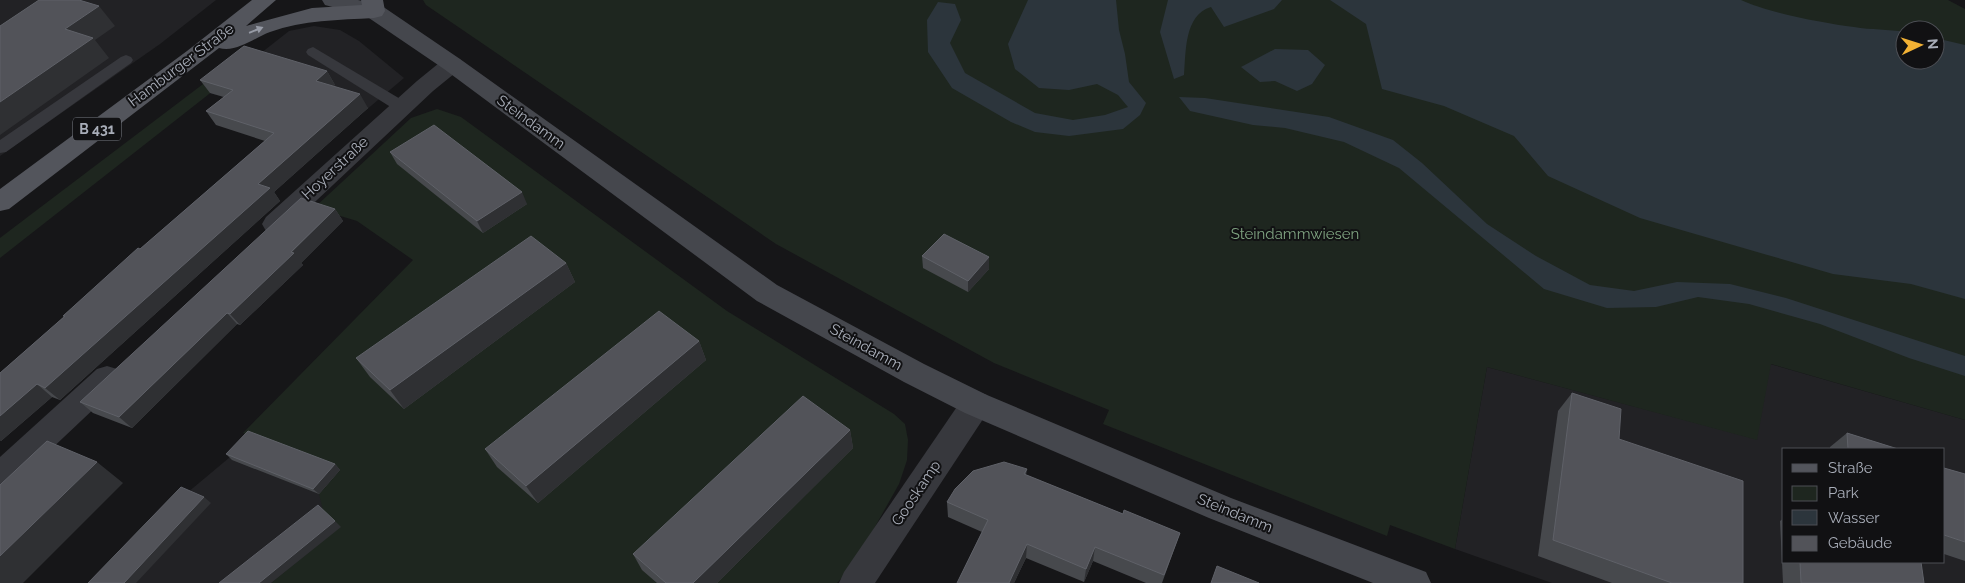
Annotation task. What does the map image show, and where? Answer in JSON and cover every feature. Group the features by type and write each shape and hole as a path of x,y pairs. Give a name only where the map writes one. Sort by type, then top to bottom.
{"main road":[{"name":"Hamburger Straße","path":"0,202 195,56 265,0"},
{"path":"195,56 263,27 372,4"}],"street":[{"name":"Steindamm","path":"333,0 372,4 768,293 914,373 976,404 1220,508 1414,583"},
{"name":"Hoyerstraße","path":"257,240 402,106 452,64"},
{"path":"0,477 127,360"},
{"name":"Gooskamp","path":"856,583 976,404"}],"lane":[{"path":"313,52 402,106"},
{"path":"0,148 126,60"}],"shaded area":[{"path":"0,0 216,0 160,44 0,156"},
{"path":"314,26 340,30 359,41 404,78 339,133 210,93 289,31"},
{"path":"1770,364 1965,420 1965,583 1552,583 1455,549 1487,367 1756,439"},
{"path":"254,437 340,470 323,510 341,527 271,583 101,583 187,493"}],"green space":[{"name":"Steindammwiesen","path":"423,0 1948,0 1965,9 1965,420 1771,364 1757,440 1487,367 1455,549 1390,525 1387,536 1103,424 1109,410 994,363 776,244 426,5"},
{"path":"219,72 232,76 0,258 0,238"},
{"path":"437,109 461,117 727,311 894,414 905,424 908,440 907,460 899,484 853,566 837,583 271,583 340,527 323,510 319,494 340,470 243,433 413,260 357,221 314,208 411,118"}],"water":[{"path":"1028,0 1116,0 1119,30 1129,82 1146,103 1140,115 1123,129 1069,136 1035,132 1011,122 952,88 928,52 927,20 938,2 955,4 961,20 950,43 965,73 1035,113 1073,120 1105,115 1128,107 1118,95 1097,84 1069,90 1039,88 1015,69 1008,44"},
{"path":"1168,0 1282,0 1274,9 1224,27 1211,7 1202,11 1191,26 1188,35 1184,75 1174,79 1160,32"},
{"path":"1330,0 1741,0 1766,9 1812,20 1860,28 1895,30 1895,70 1945,70 1945,40 1965,45 1965,299 1911,284 1833,274 1640,218 1548,176 1514,136 1444,106 1382,89 1366,24"},
{"path":"1275,49 1308,50 1325,65 1312,84 1297,91 1275,81 1260,82 1241,67"},
{"path":"1179,97 1205,98 1329,117 1393,140 1422,163 1487,224 1536,256 1590,285 1634,291 1677,282 1730,284 1786,298 1965,356 1965,376 1909,358 1820,324 1749,304 1698,297 1656,307 1607,308 1544,289 1399,168 1344,142 1285,128 1253,125 1190,111"}],"building":[{"path":"39,0 79,0 99,6 65,29 93,38 0,102 0,26"},
{"path":"244,46 327,71 316,81 360,94 258,184 270,188 45,388 37,384 0,416 0,373 138,248 140,249 274,133 206,111 233,90 200,80"},
{"path":"434,125 522,192 477,221 390,152"},
{"path":"301,198 335,209 291,252 294,253 230,314 227,313 119,417 80,402"},
{"path":"944,234 989,257 968,281 922,256"},
{"path":"531,236 566,263 390,390 356,358"},
{"path":"659,311 699,341 526,486 485,449"},
{"path":"1572,393 1621,409 1619,439 1743,481 1743,583 1672,583 1553,540"},
{"path":"803,396 850,430 693,583 666,583 633,554"},
{"path":"248,431 335,464 313,489 226,454"},
{"path":"1847,433 1895,448 1848,448"},
{"path":"47,441 97,462 0,556 0,485"},
{"path":"1004,462 1027,469 1024,474 1123,514 1124,510 1180,533 1164,575 1095,547 1086,569 1027,544 1009,583 957,583 988,520 947,502 955,489 973,471"},
{"path":"1945,468 1965,474 1965,542 1945,535"},
{"path":"181,487 204,497 124,583 88,583"},
{"path":"318,505 335,521 259,583 219,583"},
{"path":"1800,563 1921,563 1924,583 1801,583"},
{"path":"1217,566 1259,583 1211,583"}]}
